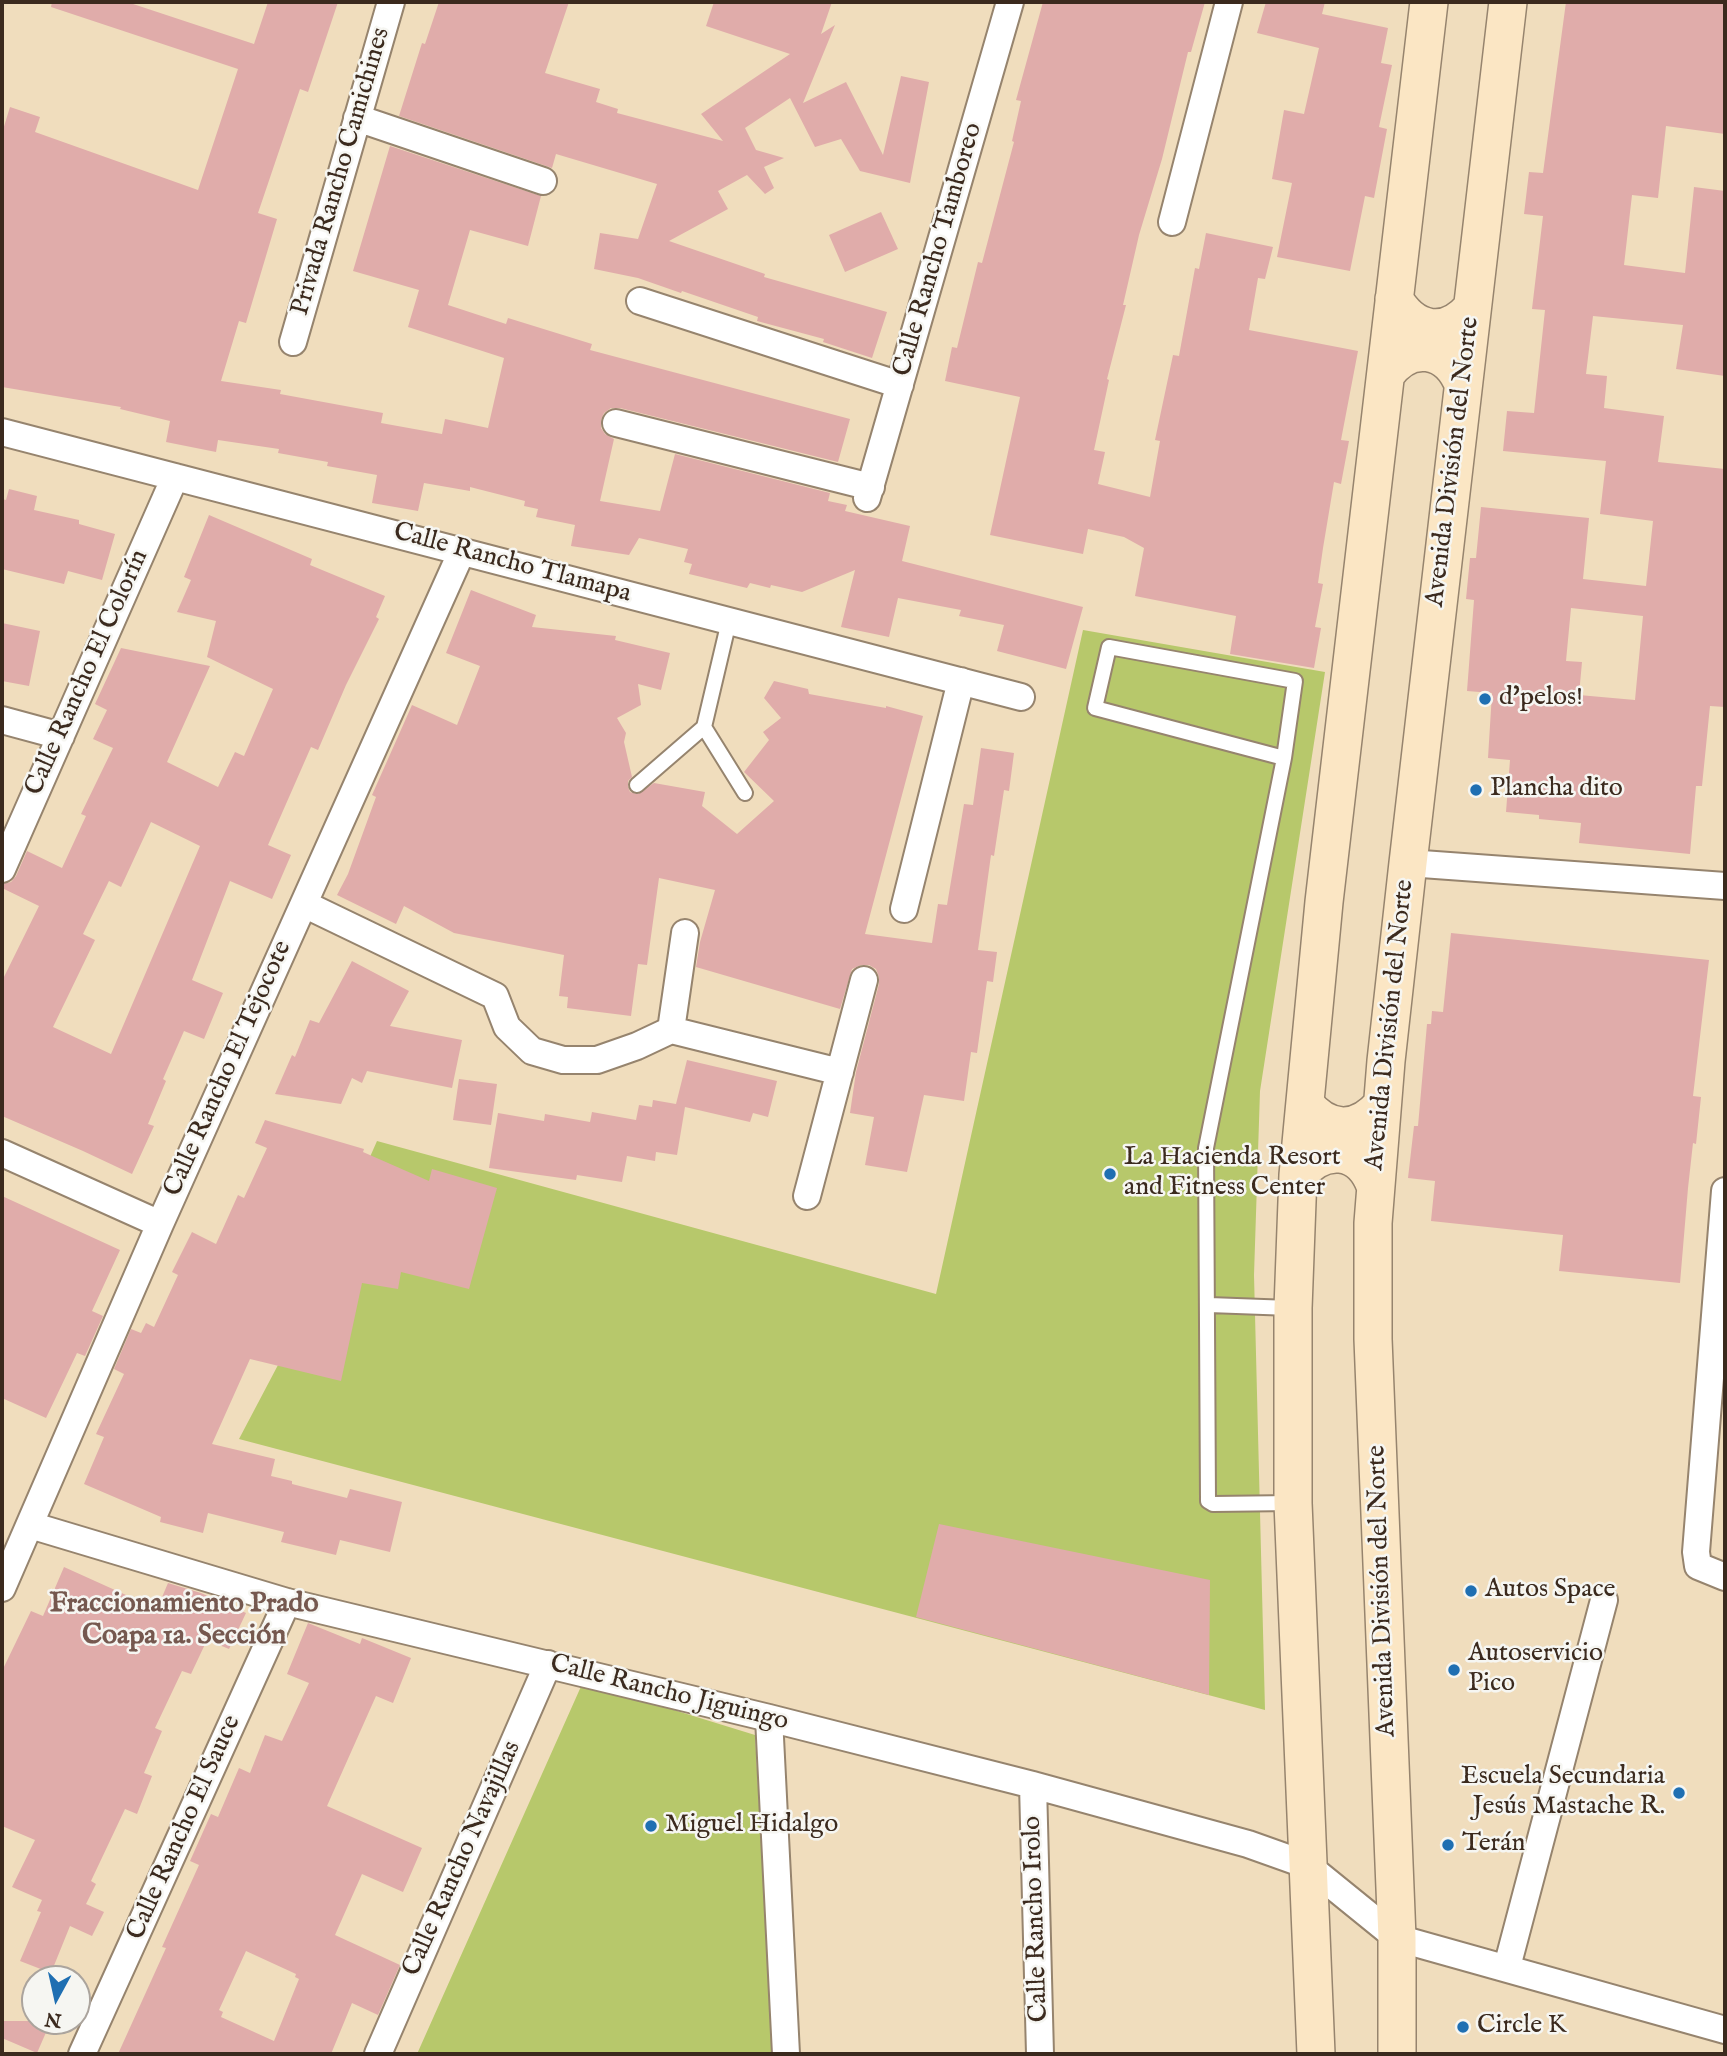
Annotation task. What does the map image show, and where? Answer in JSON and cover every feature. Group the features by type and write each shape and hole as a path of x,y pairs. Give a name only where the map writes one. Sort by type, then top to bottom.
{"main road":[{"path":"1316,2054 1293,1503 1293,1308 1298,1175 1324,902 1429,2"},
{"name":"Avenida División del Norte","path":"1397,2054 1397,1938 1373,1339 1375,1185 1408,863 1508,2"},
{"path":"1394,299 1402,313 1428,328 1453,325 1464,318 1472,308"},
{"path":"1386,374 1393,364 1403,357 1428,352 1450,362 1463,384"},
{"path":"1305,1104 1323,1121 1349,1126 1362,1123 1382,1105"},
{"path":"1298,1175 1316,1158 1341,1154 1363,1164 1371,1173 1375,1185"}],"street":[{"name":"Privada Rancho Camichines","path":"293,342 391,2"},
{"name":"Calle Rancho Tamboreo","path":"616,423 869,493 1010,2"},
{"path":"1172,222 1229,2"},
{"path":"357,118 543,181"},
{"path":"640,301 900,385"},
{"name":"Calle Rancho Tlamapa","path":"2,432 1021,697"},
{"name":"Calle Rancho El Colorín","path":"2,869 175,477"},
{"name":"Calle Rancho El Tejocote","path":"2,1588 159,1224 462,551"},
{"path":"904,909 961,681"},
{"path":"2,720 61,736"},
{"path":"1408,863 1725,886"},
{"path":"304,904 495,996 507,1027 532,1051 563,1060 597,1060 671,1030 840,1072"},
{"path":"671,1030 685,933"},
{"path":"807,1196 864,980"},
{"path":"2,1153 159,1224"},
{"path":"1725,1191 1696,1552 1698,1566 1725,1577"},
{"name":"Calle Rancho Jiguingo","path":"30,1525 287,1602 769,1718 1033,1785 1248,1844 1307,1865 1397,1938"},
{"path":"1507,1967 1604,1600"},
{"name":"Calle Rancho El Sauce","path":"82,2054 287,1602"},
{"name":"Calle Rancho Navajillas","path":"378,2054 548,1664"},
{"path":"769,1718 786,2054"},
{"name":"Calle Rancho Irolo","path":"1033,1785 1040,2054"},
{"path":"1397,1938 1725,2030"}],"lane":[{"path":"637,785 704,727 729,621"},
{"path":"1284,758 1095,708 1109,647 1296,681 1284,758 1206,1148 1209,1305 1208,1501 1213,1504 1293,1503"},
{"path":"704,727 745,793"},
{"path":"1209,1305 1293,1308"}],"green space":[{"name":"La Hacienda Resort and Fitness Center","path":"1083,630 1325,672 1260,1091 1254,1275 1265,1710 239,1439 278,1365 377,1141 936,1294"},
{"path":"583,1682 755,1735 773,2054 417,2054"}],"building":[{"path":"52,2 127,2 254,44 268,2 338,2 308,92 300,89 258,213 277,219 246,323 239,321 221,381 281,390 280,394 383,413 381,423 442,434 445,419 488,428 504,358 408,327 419,290 353,271 390,146 541,196 528,246 470,230 448,305 506,324 508,318 592,344 590,350 850,419 838,462 611,408 604,413 601,420 601,428 605,434 614,439 600,501 660,511 675,454 830,493 828,501 847,505 845,511 910,526 902,561 1083,607 1066,669 997,651 1004,625 959,616 961,610 898,598 889,637 841,627 855,570 802,592 750,583 747,588 689,574 692,564 684,562 688,549 639,538 629,555 571,546 575,525 536,517 538,509 524,506 525,501 470,487 470,491 424,483 418,511 372,503 377,475 278,453 279,449 218,440 216,452 166,442 170,421 120,409 121,407 2,387 2,133 10,107 40,117 35,132 198,190 238,69 51,7"},
{"path":"439,2 569,2 545,73 600,89 596,102 618,109 617,113 723,141 701,114 790,54 706,26 714,2 832,2 821,34 835,25 803,103 846,82 883,155 901,76 929,82 910,183 860,171 841,139 815,147 790,98 745,128 756,150 784,158 764,167 774,188 765,194 747,175 718,191 728,209 669,241 765,274 764,277 887,312 872,358 823,342 824,339 757,321 758,317 682,291 681,293 638,278 594,269 600,233 638,239 657,184 556,154 552,168 399,116 422,43 425,44"},
{"path":"1043,2 1205,2 1191,52 1188,52 1123,305 1126,305 1107,379 1109,380 1094,450 1105,452 1098,484 1150,497 1160,441 1155,440 1173,355 1179,356 1195,268 1199,269 1206,233 1273,247 1265,279 1258,278 1249,330 1358,351 1341,440 1349,441 1341,484 1334,482 1318,583 1323,584 1315,627 1321,628 1314,668 1230,654 1236,616 1135,596 1144,548 1124,537 1088,529 1083,554 990,535 1020,397 945,381 952,347 957,348 978,262 982,263 1014,142 1012,141 1021,101 1016,100"},
{"path":"1266,2 1325,2 1322,14 1388,28 1381,63 1392,65 1379,127 1387,129 1374,198 1365,196 1350,271 1277,257 1292,183 1272,179 1284,110 1304,114 1319,48 1257,33"},
{"path":"1566,2 1725,2 1725,134 1666,126 1658,198 1632,195 1624,265 1685,273 1694,187 1725,191 1725,376 1676,369 1683,325 1593,316 1586,374 1607,376 1604,408 1664,416 1658,462 1725,469 1725,707 1710,706 1702,786 1696,786 1690,854 1579,843 1581,823 1539,819 1539,815 1506,812 1510,760 1488,758 1492,693 1467,691 1474,600 1466,599 1470,558 1476,558 1481,507 1589,518 1583,579 1646,586 1653,521 1600,514 1606,461 1503,451 1507,411 1534,413 1545,310 1532,309 1543,216 1524,214 1529,172 1543,173","holes":["1571,608 1643,616 1635,700 1579,695 1582,662 1566,661"]},
{"path":"881,212 898,249 845,272 829,235"},
{"path":"9,489 37,496 34,510 79,520 79,524 115,534 102,580 68,571 64,584 2,569 2,499 6,500"},
{"path":"209,515 312,559 310,565 385,596 376,617 379,619 318,750 311,747 268,845 291,855 272,899 230,881 192,980 223,993 204,1039 184,1031 163,1079 166,1081 148,1124 154,1126 132,1174 2,1116 2,981 39,906 2,888 2,884 11,882 16,876 27,851 62,868 86,816 81,814 113,748 93,739 107,710 95,704 121,648 210,666 167,762 218,787 235,752 244,756 273,689 207,657 216,621 177,612 191,580 184,577","holes":["151,822 200,846 111,1054 53,1027 95,940 83,934 109,881 121,887"]},
{"path":"471,590 536,615 532,627 616,636 615,640 670,653 661,690 638,684 641,705 617,718 626,733 624,742 632,777 628,781 628,787 630,792 638,794 654,783 705,792 702,806 737,834 774,801 744,772 769,740 763,732 781,718 764,698 774,681 808,689 809,694 886,706 923,716 865,934 932,943 938,904 947,905 964,804 973,805 981,748 1014,753 1009,791 1004,790 994,856 991,855 978,950 997,952 993,982 987,981 977,1053 971,1052 964,1101 924,1095 907,1172 865,1165 874,1117 850,1113 856,1072 879,984 876,969 861,965 852,969 840,1009 696,967 700,942 715,890 659,878 647,965 638,964 631,1016 567,1008 568,997 559,996 564,955 454,933 404,906 396,924 337,895 348,874 376,797 372,795 412,705 457,725 480,666 446,653"},
{"path":"2,623 40,631 29,686 2,681"},
{"path":"1451,933 1709,960 1693,1096 1701,1097 1696,1144 1693,1143 1680,1283 1559,1271 1563,1235 1431,1221 1435,1181 1408,1178 1414,1126 1418,1126 1427,1024 1431,1024 1432,1011 1443,1012"},
{"path":"352,961 409,991 390,1026 462,1040 452,1088 367,1071 362,1083 352,1078 341,1104 275,1094 292,1055 295,1057 310,1020 319,1023"},
{"path":"687,1060 777,1081 768,1117 753,1113 750,1122 685,1107 677,1155 656,1152 655,1161 627,1156 622,1182 577,1175 576,1180 489,1168 498,1113 544,1121 545,1114 590,1122 592,1112 636,1120 639,1105 652,1107 653,1100 676,1104"},
{"path":"459,1079 497,1084 491,1125 453,1120"},
{"path":"265,1120 364,1149 363,1152 429,1181 432,1169 497,1188 469,1289 401,1272 398,1289 362,1283 341,1381 250,1359 212,1444 275,1459 271,1476 292,1481 292,1484 347,1498 350,1489 402,1502 390,1552 340,1540 336,1555 281,1542 284,1532 208,1513 203,1533 160,1522 161,1517 84,1484 104,1437 96,1434 124,1374 114,1369 131,1329 141,1333 146,1323 154,1327 178,1275 172,1272 192,1232 216,1244 238,1195 244,1198 267,1148 255,1143"},
{"path":"2,1196 120,1250 92,1311 103,1316 85,1356 77,1353 46,1418 2,1398"},
{"path":"939,1524 1210,1580 1209,1695 916,1617"},
{"path":"64,1567 157,1609 168,1583 201,1593 246,1613 229,1649 207,1640 191,1674 182,1671 155,1728 162,1731 144,1773 152,1776 137,1814 125,1809 91,1881 96,1884 86,1904 104,1912 92,1936 70,1926 54,1965 30,1965 20,1961 41,1912 37,1911 42,1900 12,1887 35,1840 2,1826 2,1671 31,1611 43,1616"},
{"path":"308,1623 360,1644 362,1638 411,1658 393,1703 376,1696 327,1806 422,1848 403,1892 362,1874 335,1935 400,1965 378,2015 352,2003 331,2054 118,2054 166,1948 162,1947 199,1865 190,1861 211,1814 218,1817 239,1768 250,1773 265,1735 282,1741 309,1683 287,1674","holes":["246,1951 296,1974 295,1977 299,1979 274,2041 221,2017 223,2012 219,2010"]},
{"path":"2,2021 21,2021 21,2035 45,2035 37,2053 2,2038"}],"place":[{"name":"d'pelos!","path":"1485,699"},
{"name":"Plancha dito","path":"1476,790"},
{"name":"La Hacienda Resort and Fitness Center","path":"1110,1174"},
{"name":"Autos Space","path":"1471,1591"},
{"name":"Autoservicio Pico","path":"1454,1670"},
{"name":"Escuela Secundaria Jesús Mastache R.","path":"1679,1793"},
{"name":"Miguel Hidalgo","path":"651,1826"},
{"name":"Terán","path":"1448,1845"},
{"name":"Circle K","path":"1463,2027"}],"district":[{"name":"Fraccionamiento Prado Coapa 1a. Sección","path":"184,1621"}]}
